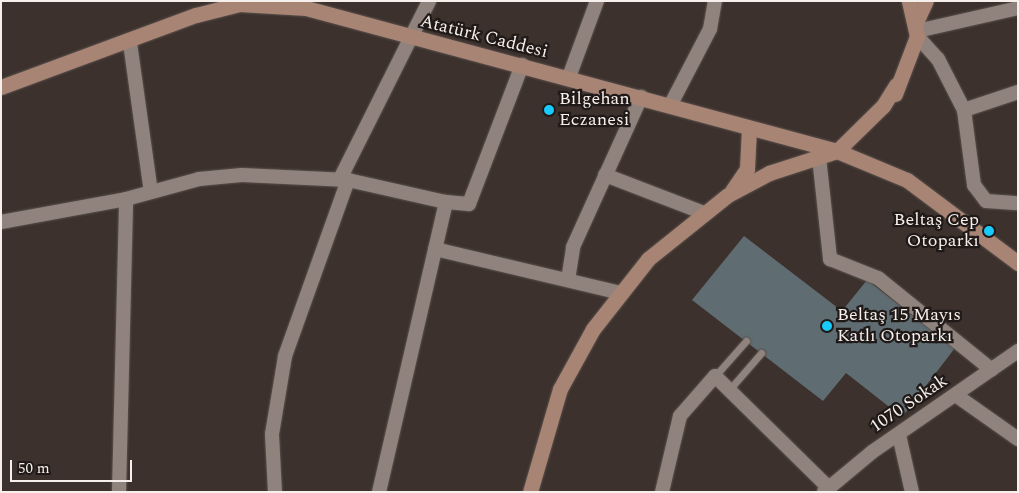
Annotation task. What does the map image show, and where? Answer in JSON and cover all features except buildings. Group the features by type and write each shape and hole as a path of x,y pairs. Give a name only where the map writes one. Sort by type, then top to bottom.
{"main road":[{"path":"909,1 917,29"},
{"path":"530,492 560,389 593,329 648,259 728,195 769,174 837,151 850,138 886,111 926,1"},
{"name":"Atatürk Caddesi","path":"1,87 130,43 196,15 240,3 306,8 410,38 671,104 802,145 837,151 908,180 1018,263"},
{"name":"Atatürk Caddesi","path":"731,122 750,122 793,136 802,145"},
{"path":"728,195 747,169 749,128"}],"street":[{"path":"275,492 272,434 285,356 344,180 429,1"},
{"path":"569,78 597,1"},
{"path":"671,104 710,28 714,1"},
{"path":"1018,8 917,29 933,52 964,110 974,185 986,201 1018,203"},
{"path":"130,43 151,192"},
{"path":"1,222 126,200 199,179 242,175 344,180 446,202 469,204 522,65"},
{"path":"964,110 1018,92"},
{"path":"568,280 574,247 641,96"},
{"path":"819,157 830,259 878,278 992,370"},
{"path":"605,175 704,213"},
{"path":"119,492 126,200"},
{"path":"379,492 446,202"},
{"path":"435,249 621,294"},
{"name":"1070 Sokak","path":"826,490 899,435 1018,351"},
{"path":"662,492 680,416 716,376 826,490"},
{"path":"956,396 1018,439"},
{"path":"899,435 912,492"}],"lane":[{"path":"716,376 746,341"},
{"path":"730,390 761,353"}],"place":[{"name":"Bilgehan Eczanesi","path":"549,110"},
{"name":"Beltaş Cep Otoparkı","path":"989,231"},
{"name":"Beltaş 15 Mayıs Katlı Otoparkı","path":"827,326"}]}
